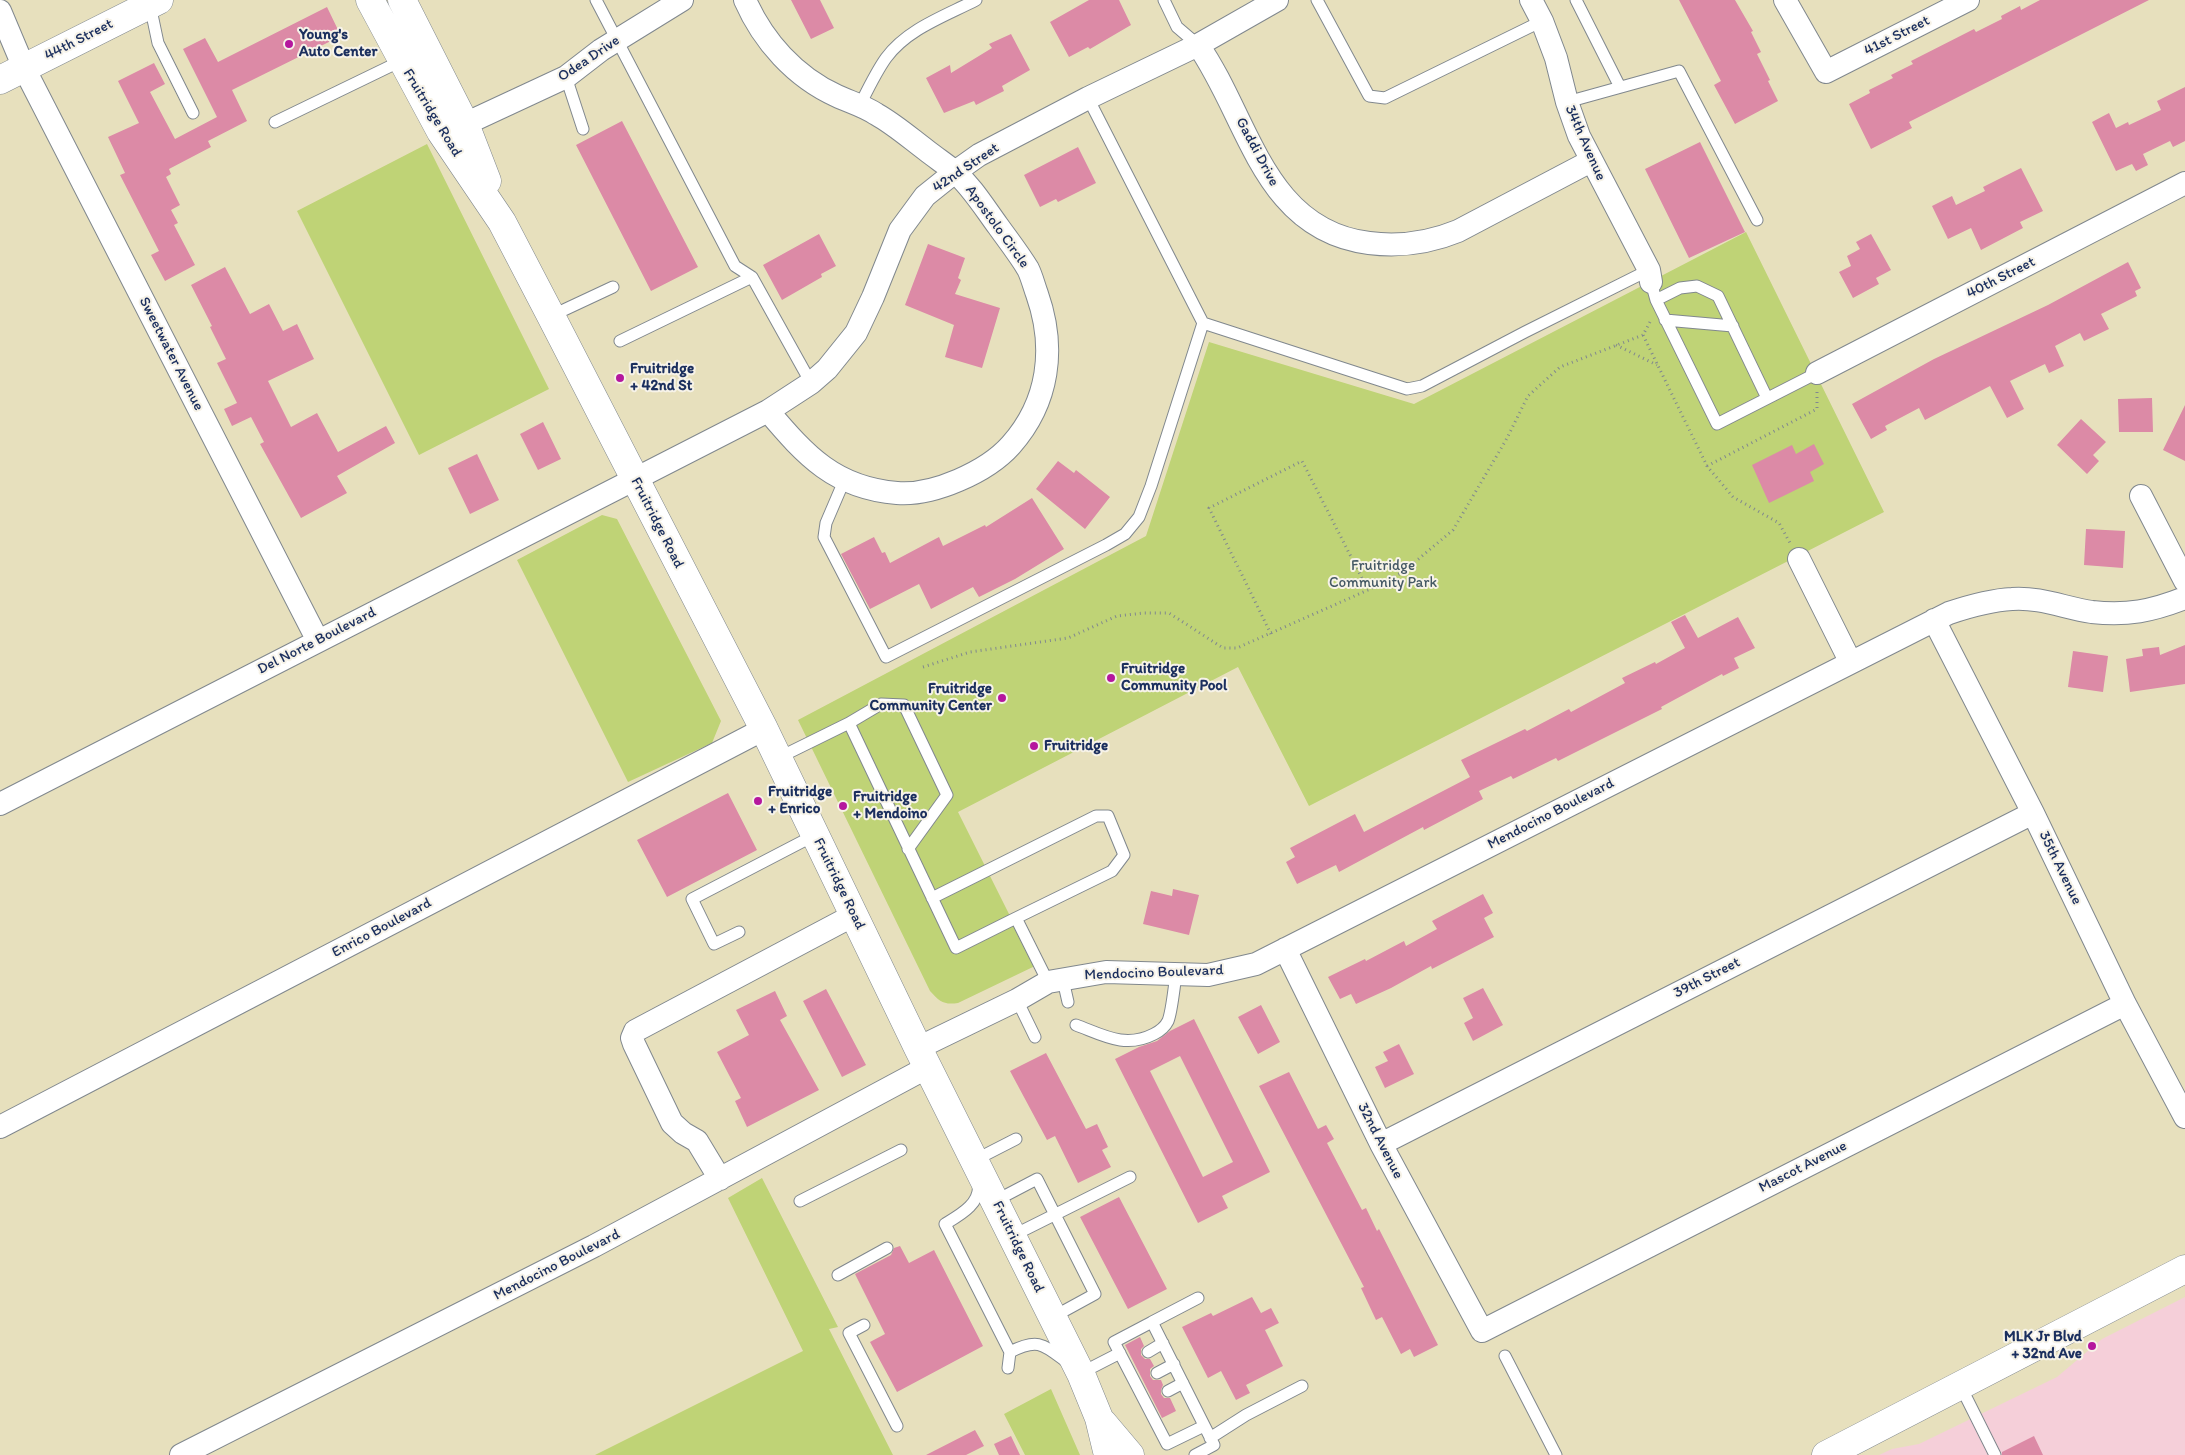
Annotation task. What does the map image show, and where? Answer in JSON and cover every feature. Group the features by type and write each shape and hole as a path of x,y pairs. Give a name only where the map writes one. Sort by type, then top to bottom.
{"main road":[{"name":"Fruitridge Road","path":"370,0 441,132 502,222 764,729 923,1058 1081,1374 1099,1418 1108,1455"},
{"name":"Fruitridge Road","path":"402,0 465,124 502,222"},
{"name":"44th Street","path":"0,80 154,2"},
{"path":"1826,1455 2185,1269"},
{"name":"Fruitridge Road","path":"1099,1418 1130,1455"}],"street":[{"name":"Odea Drive","path":"465,124 566,76 617,40 682,0"},
{"name":"Apostolo Circle","path":"744,0 762,32 788,62 819,87 860,105 898,128 954,172 976,195 1029,271 1044,315 1048,336 1048,360 1038,402 1028,422 1005,452 970,477 948,485 904,494 844,481 814,460 768,411"},
{"name":"42nd Street","path":"634,479 768,411 810,383 827,369 856,333 874,297 900,230 925,196 954,172 1088,98 1198,45 1277,0"},
{"name":"34th Avenue","path":"1531,0 1542,20 1556,58 1567,102 1591,161 1652,284"},
{"name":"41st Street","path":"1785,0 1826,72 1968,0"},
{"name":"Sweetwater Avenue","path":"0,11 24,68 318,641"},
{"name":"Gaddi Drive","path":"1198,45 1214,68 1263,168 1285,200 1316,225 1335,235 1354,241 1402,245 1440,238 1458,231 1591,161"},
{"name":"40th Street","path":"1817,373 2185,183"},
{"name":"Del Norte Boulevard","path":"1,800 318,641 634,479"},
{"path":"2141,496 2185,581"},
{"path":"1799,559 1850,662"},
{"name":"Mendocino Boulevard","path":"181,1455 594,1246 720,1178 1017,1000 1055,981 1073,976 1106,972 1208,975 1256,964 1850,662 1934,620 1970,606 2014,598 2045,600 2091,612 2119,613 2161,608 2185,598"},
{"name":"35th Avenue","path":"1934,620 2033,812 2125,1004 2185,1117"},
{"name":"Enrico Boulevard","path":"0,1127 764,729"},
{"name":"39th Street","path":"1381,1144 2033,812"},
{"path":"720,1178 697,1141 683,1133 672,1123 634,1044 632,1038 635,1031 854,916"},
{"name":"32nd Avenue","path":"1285,949 1381,1144 1482,1331"},
{"name":"Mascot Avenue","path":"1482,1331 2125,1004"}],"lane":[{"path":"596,0 735,266 752,277 810,383"},
{"path":"860,105 886,58 900,42 918,30 976,0"},
{"path":"1164,0 1177,27 1198,45"},
{"path":"1317,0 1369,96 1385,98 1542,20"},
{"path":"1576,0 1620,87"},
{"path":"154,2 158,43 194,114"},
{"path":"275,122 401,60"},
{"path":"1567,102 1679,71 1758,220"},
{"path":"566,76 583,129"},
{"path":"844,481 826,523 824,537 886,657 1124,534 1139,517 1152,486 1203,323 1088,98"},
{"path":"620,341 752,277"},
{"path":"1203,323 1407,389 1422,386 1525,332 1652,284 1680,288 1698,286 1718,296 1767,398"},
{"path":"1652,284 1665,320 1717,424 1817,373"},
{"path":"551,316 613,287"},
{"path":"1665,320 1733,326"},
{"path":"778,758 849,723 881,704 904,706 947,795 908,849"},
{"path":"849,723 908,849 956,948 1112,871 1124,855 1108,816 1096,816 932,898"},
{"path":"739,932 714,944 692,899 816,835"},
{"path":"1016,918 1068,1002"},
{"path":"1076,1025 1117,1040 1132,1042 1147,1038 1160,1031 1168,1021 1176,975"},
{"path":"1017,1000 1035,1037"},
{"path":"1008,1368 1010,1352 945,1224 963,1213 975,1200 979,1187 975,1160 1016,1139"},
{"path":"800,1201 901,1150"},
{"path":"1012,1236 1056,1216 1130,1177"},
{"path":"995,1201 1037,1179 1056,1216 1095,1294 1053,1317"},
{"path":"838,1275 887,1248"},
{"path":"1198,1298 1114,1342 1120,1353 1129,1362 1140,1382 1168,1444 1204,1426"},
{"path":"1152,1322 1214,1445 1195,1455"},
{"path":"864,1325 849,1333 897,1426"},
{"path":"1148,1352 1163,1343"},
{"path":"1010,1352 1027,1344 1037,1344 1059,1356 1081,1374 1120,1353"},
{"path":"1505,1356 1556,1455"},
{"path":"1157,1373 1174,1364"},
{"path":"1168,1391 1183,1383"},
{"path":"1960,1385 1995,1455"},
{"path":"1210,1438 1302,1386"}],"path":[{"path":"923,667 970,652 1068,638 1117,616 1144,613 1168,613 1223,648 1237,648 1368,590 1403,572 1454,530 1506,440 1528,396 1560,367 1643,334"},
{"path":"1616,346 1658,365"},
{"path":"1707,466 1818,409 1817,373"},
{"path":"1271,634 1209,508 1302,461 1368,590"}],"shaded area":[{"path":"2185,1297 2185,1455 1879,1455 1892,1449 1919,1444 2057,1377 2102,1339"}],"green space":[{"path":"427,144 549,389 419,455 297,211"},
{"name":"Fruitridge Community Park","path":"1746,232 1884,512 1309,806 1238,667 958,812 1035,966 958,1003 946,1003 930,991 798,720 1146,536 1209,342 1414,404"},
{"path":"602,515 617,519 721,721 712,743 628,782 517,560"},
{"path":"762,1178 838,1327 829,1329 893,1455 595,1455 803,1351 728,1198"},
{"path":"1051,1389 1080,1455 1025,1455 1004,1414"}],"building":[{"path":"791,0 820,0 834,28 811,39"},
{"path":"1089,0 1119,0 1131,25 1090,49 1088,47 1069,57 1050,22"},
{"path":"1679,0 1735,0 1753,31 1751,32 1761,52 1757,54 1778,101 1735,124 1714,85 1721,81"},
{"path":"2040,0 2149,0 1909,122 1912,128 1871,149 1849,104 1870,93 1869,90 1893,78 1891,75 1913,64 1911,61 1974,29 1976,32 2002,19 2001,16 2020,6 2021,10"},
{"path":"327,7 341,36 232,90 247,121 208,141 211,147 169,169 171,174 166,177 180,205 171,210 178,223 174,225 195,265 165,281 151,255 159,251 120,175 125,173 108,137 139,123 118,81 154,63 165,84 150,92 175,139 217,117 183,49 205,38 218,62"},
{"path":"1011,34 1030,70 1002,86 1004,91 976,105 974,101 944,113 926,78 950,65 951,73 992,48 989,44"},
{"path":"2185,87 2185,141 2173,147 2170,141 2143,154 2148,165 2136,171 2132,164 2116,171 2092,122 2109,113 2116,128 2128,122 2129,125 2161,110 2157,101"},
{"path":"622,121 698,267 651,291 576,145"},
{"path":"1700,142 1745,232 1689,258 1645,169"},
{"path":"1078,147 1096,183 1058,202 1056,199 1040,207 1024,175"},
{"path":"2021,168 2043,211 2020,222 2023,228 1981,250 1971,228 1948,239 1932,206 1952,196 1956,205 1985,191 1983,187"},
{"path":"819,234 836,266 821,274 822,277 782,300 763,265"},
{"path":"1871,234 1891,270 1876,278 1879,284 1853,298 1839,272 1851,266 1847,256 1860,249 1856,242"},
{"path":"928,244 965,258 958,278 961,280 955,294 1000,308 982,368 945,357 954,325 905,305"},
{"path":"2128,262 2141,288 2135,291 2137,296 2101,314 2109,329 2084,341 2080,333 2055,346 2064,366 2049,373 2045,364 2010,381 2024,409 2007,418 1990,386 1925,420 1919,408 1885,426 1887,430 1871,439 1852,404 1934,359 2048,305"},
{"path":"225,267 250,314 269,304 283,331 297,324 314,359 268,381 291,427 317,413 338,452 386,426 395,443 337,476 347,493 301,518 260,444 264,442 251,417 232,426 224,409 237,403 217,363 226,359 191,285"},
{"path":"2152,398 2153,432 2119,432 2118,399"},
{"path":"2185,405 2185,461 2163,450"},
{"path":"2081,419 2106,442 2093,455 2099,461 2087,474 2057,445"},
{"path":"543,422 561,459 538,470 520,434"},
{"path":"1814,444 1824,464 1810,472 1814,481 1769,503 1752,465 1792,445 1796,454"},
{"path":"477,454 499,500 470,514 448,468"},
{"path":"1058,461 1074,473 1076,470 1110,497 1085,529 1036,489"},
{"path":"1032,498 1064,549 1015,579 979,597 973,587 931,609 919,584 870,609 841,554 874,537 882,553 885,552 890,563 939,537 943,546 985,525 986,527"},
{"path":"2086,529 2125,531 2123,568 2084,565"},
{"path":"1685,615 1698,638 1738,617 1755,648 1734,658 1739,668 1723,676 1722,674 1661,707 1662,709 1558,761 1556,758 1513,779 1511,776 1479,791 1483,799 1424,830 1423,827 1339,872 1336,865 1297,884 1286,862 1295,857 1290,848 1355,814 1364,832 1470,777 1461,760 1525,729 1527,731 1569,709 1571,712 1625,683 1622,678 1655,662 1656,664 1685,648 1671,622"},
{"path":"2185,645 2185,684 2130,692 2126,659 2143,656 2142,649 2159,647 2160,655"},
{"path":"2073,651 2108,656 2103,692 2068,687"},
{"path":"728,793 757,850 667,897 637,840"},
{"path":"1173,889 1199,895 1189,935 1143,924 1151,891 1172,896"},
{"path":"1483,894 1493,913 1484,918 1494,937 1432,969 1431,966 1391,988 1356,1004 1351,994 1340,999 1328,977 1365,959 1366,961 1404,941 1406,946 1437,929 1432,921"},
{"path":"1483,988 1503,1025 1473,1041 1464,1023 1473,1018 1463,998"},
{"path":"826,989 866,1065 842,1077 803,1001"},
{"path":"775,991 787,1016 780,1020 819,1090 747,1127 735,1101 741,1098 717,1052 749,1035 736,1010"},
{"path":"1261,1005 1280,1042 1258,1054 1238,1017"},
{"path":"1194,1019 1270,1172 1222,1196 1228,1208 1198,1223 1115,1059 1139,1047 1157,1041 1170,1031","holes":["1180,1056 1233,1162 1203,1177 1150,1071"]},
{"path":"1399,1044 1414,1074 1385,1088 1375,1067 1388,1061 1383,1052"},
{"path":"1046,1053 1086,1129 1097,1124 1108,1147 1102,1150 1111,1167 1078,1183 1055,1136 1047,1140 1010,1071"},
{"path":"1289,1072 1318,1129 1326,1125 1334,1139 1327,1143 1362,1210 1366,1208 1377,1231 1379,1229 1438,1345 1414,1357 1410,1349 1401,1354 1382,1317 1376,1320 1361,1288 1364,1287 1259,1086"},
{"path":"1119,1197 1167,1289 1128,1309 1080,1217"},
{"path":"900,1246 909,1263 934,1250 983,1346 897,1392 870,1342 885,1334 855,1274 891,1255 894,1248"},
{"path":"1252,1297 1261,1313 1271,1308 1279,1323 1265,1330 1283,1366 1246,1385 1250,1393 1236,1400 1221,1371 1208,1378 1182,1327 1211,1313 1213,1316"},
{"path":"1140,1337 1144,1346 1141,1349 1141,1355 1145,1359 1150,1359 1154,1366 1150,1369 1150,1376 1153,1380 1161,1380 1163,1385 1161,1394 1164,1398 1170,1398 1176,1411 1162,1418 1125,1345"},
{"path":"975,1430 984,1446 966,1455 926,1455"},
{"path":"1011,1436 1020,1455 999,1455 994,1444"},
{"path":"2034,1436 2043,1455 2002,1455 2002,1452"}],"place":[{"name":"Young's Auto Center","path":"289,44"},
{"name":"Fruitridge + 42nd St","path":"620,378"},
{"name":"Fruitridge Community Pool","path":"1111,678"},
{"name":"Fruitridge Community Center","path":"1002,698"},
{"name":"Fruitridge","path":"1034,746"},
{"name":"Fruitridge + Enrico","path":"758,801"},
{"name":"Fruitridge + Mendoino","path":"843,806"},
{"name":"MLK Jr Blvd + 32nd Ave","path":"2092,1346"}]}
